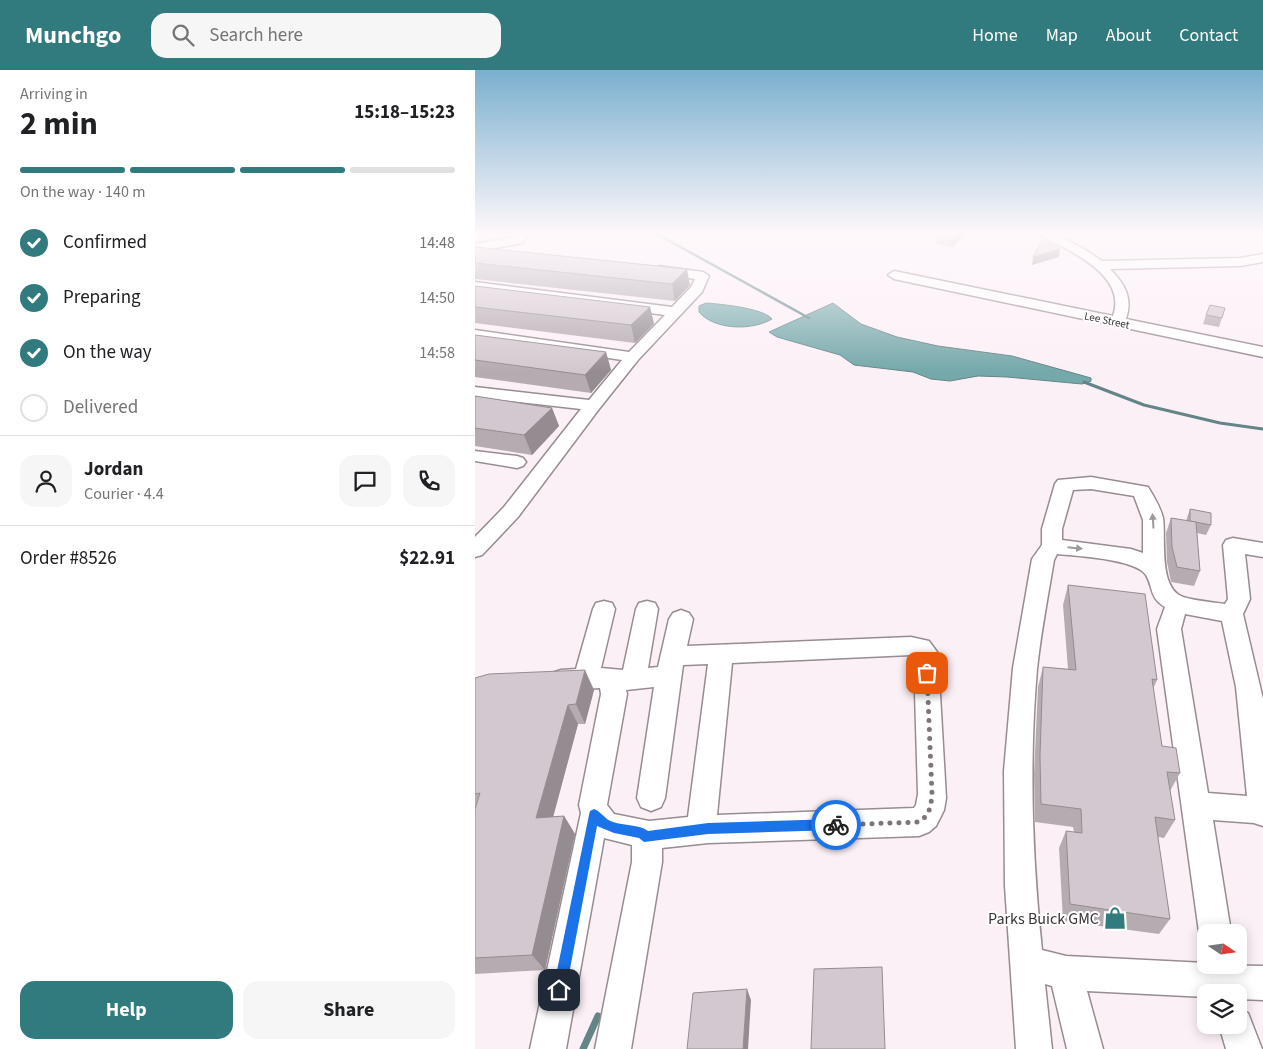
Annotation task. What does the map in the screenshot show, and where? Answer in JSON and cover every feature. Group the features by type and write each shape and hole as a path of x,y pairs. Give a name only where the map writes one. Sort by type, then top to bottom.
{"street":[{"path":"475,550 511,512 593,405 633,357 697,289 701,280"},
{"name":"Lee Street","path":"919,280 1263,352"},
{"path":"1113,280 1123,299 1118,323"},
{"path":"475,286 676,312"},
{"path":"475,334 633,357"},
{"path":"475,392 593,405"},
{"path":"475,456 517,462"},
{"path":"1034,1049 1020,886 1018,771 1025,668 1043,559 1052,546 1052,529 1065,484 1091,483 1141,491 1149,501 1154,516 1155,570 1164,596 1177,604 1232,614"},
{"path":"1196,806 1262,811 1257,703 1249,687 1232,614 1239,599 1233,545 1263,550"},
{"path":"1052,546 1131,556 1155,570"},
{"path":"1177,604 1169,629 1214,924"},
{"path":"548,1049 594,815 593,805 614,694 610,680 604,609"},
{"path":"610,680 647,609"},
{"path":"651,798 670,666 681,619"},
{"path":"539,680 610,680 721,654 911,646 921,648 925,652 932,794 931,807 926,817 919,822 701,830 644,836"},
{"path":"701,830 721,654"},
{"path":"594,815 599,822 614,828 643,833 647,843 647,862 613,1049"},
{"path":"1027,962 1066,973 1223,979 1263,983"},
{"path":"1066,973 1085,1049"},
{"path":"1239,1034 1244,1049"}],"water":[{"path":"706,303 751,309 772,319 754,326 734,327 723,325 706,318 699,312 699,306"},
{"path":"833,303 861,324 897,337 938,346 1012,356 1091,378 1091,381 1082,384 978,376 950,381 931,379 913,372 854,365 840,355 777,337 769,332"}],"building":[{"path":"632,280 676,280 672,284"},
{"path":"475,286 650,307 631,325 475,307"},
{"path":"1210,305 1225,308 1222,318 1206,315"},
{"path":"475,335 606,352 585,375 475,360"},
{"path":"475,396 552,408 524,435 475,428"},
{"path":"1190,509 1211,513 1211,525 1190,521"},
{"path":"1171,518 1196,522 1200,571 1177,567 1172,547"},
{"path":"1068,585 1145,594 1157,680 1152,679 1162,746 1176,748 1180,773 1167,772 1175,820 1155,817 1170,919 1070,904 1066,831 1082,833 1081,809 1041,804 1040,755 1043,667 1076,670"},
{"path":"585,670 576,704 568,705 536,818 564,816 532,955 475,958 475,809 480,793 475,794 475,678 489,674"},
{"path":"882,967 885,1049 811,1049 814,969"},
{"path":"747,989 743,1049 687,1049 693,993"}],"waterway":[{"path":"740,280 809,318"},
{"path":"1084,382 1144,405 1220,423 1263,429"},
{"path":"583,1049 598,1016"}],"way so far":[{"path":"836,825 919,822 926,817 931,807 932,794 927,673"}],"place":[{"name":"Parks Buick GMC","path":"1115,918"}],"route":[{"path":"559,990 594,815 599,822 614,828 643,833 644,836 708,829 836,825"}]}
